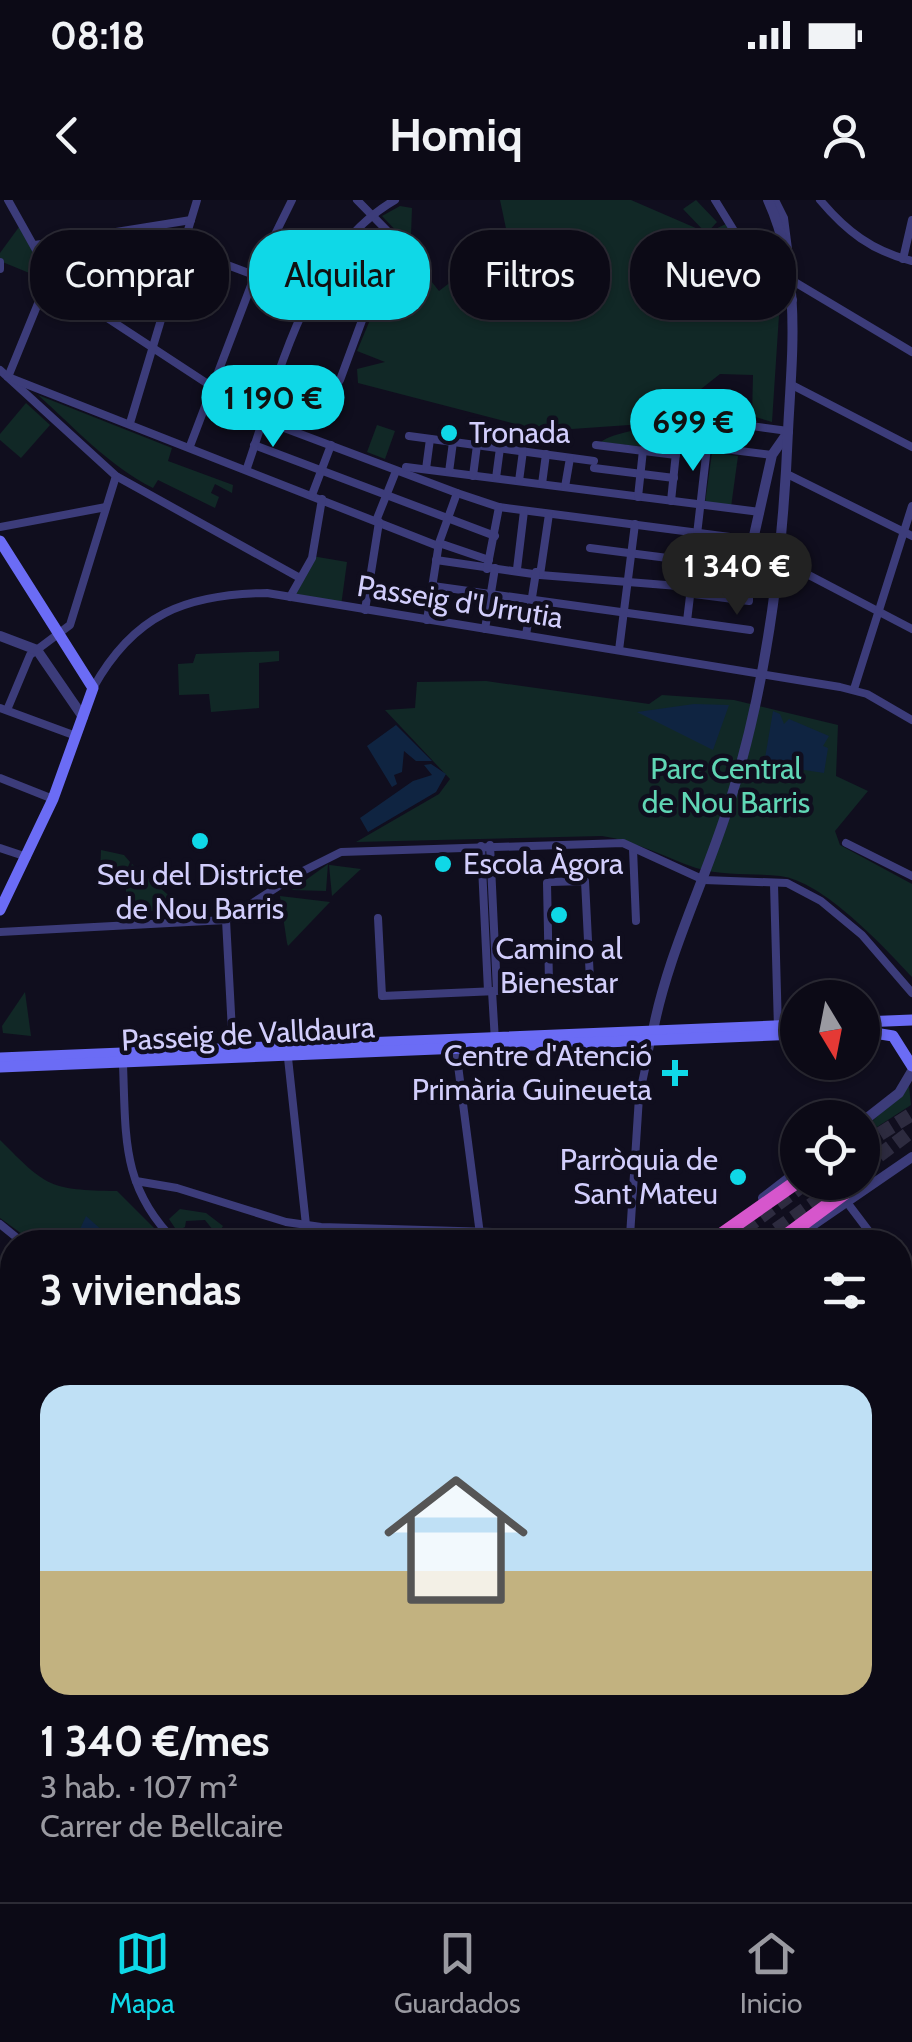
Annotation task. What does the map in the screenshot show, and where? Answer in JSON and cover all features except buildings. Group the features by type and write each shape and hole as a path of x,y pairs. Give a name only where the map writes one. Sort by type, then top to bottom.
{"highway":[{"path":"725,1230 780,1192"},
{"path":"796,1230 841,1200"}],"main road":[{"path":"1,908 54,799 93,688 2,549"},
{"path":"880,1021 912,1020"},
{"name":"Passeig de Valldaura","path":"775,1031 780,1030"},
{"name":"Passeig de Valldaura","path":"0,1067 780,1032"},
{"path":"880,1034 893,1036 912,1069"},
{"name":"Passeig de Valldaura","path":"234,1056 288,1058 456,1050 495,1044"},
{"name":"Passeig de Valldaura","path":"0,1058 123,1060"}],"street":[{"path":"8,200 30,237"},
{"path":"188,230 197,200"},
{"path":"277,230 292,200"},
{"path":"357,200 387,230"},
{"path":"356,230 371,214 395,200"},
{"path":"715,200 733,230"},
{"path":"775,200 786,230"},
{"path":"775,200 782,230"},
{"path":"820,200 843,228 869,246 907,260 912,220"},
{"path":"129,230 191,220"},
{"path":"796,283 912,352"},
{"path":"190,446 249,292"},
{"path":"8,377 31,320"},
{"path":"110,320 264,420 331,446 499,508 753,540 780,560 912,629"},
{"path":"130,423 159,320"},
{"path":"246,468 301,320"},
{"path":"340,380 362,320"},
{"path":"633,1230 640,1097 652,1036 676,945 704,880 736,782 763,672 780,560 793,320"},
{"path":"0,370 116,476 300,578"},
{"path":"8,377 490,565"},
{"path":"792,385 912,447"},
{"path":"688,622 701,419 788,431"},
{"path":"753,540 772,455 788,431"},
{"path":"409,436 546,454 674,478"},
{"path":"426,469 430,439"},
{"path":"449,472 453,442"},
{"path":"671,501 677,443 772,455"},
{"path":"254,445 495,536"},
{"path":"596,445 676,455"},
{"path":"290,597 312,558 321,470 331,446"},
{"path":"473,476 477,446"},
{"path":"496,478 500,448"},
{"path":"638,497 643,450"},
{"path":"519,481 523,451"},
{"path":"542,484 546,454"},
{"path":"566,487 570,458"},
{"path":"406,467 760,512"},
{"path":"364,610 378,522 396,470"},
{"path":"787,474 908,534"},
{"path":"76,736 4,709 28,658 72,620 116,476"},
{"path":"766,483 786,488"},
{"path":"427,620 439,545 457,493"},
{"path":"854,690 908,534 912,506"},
{"path":"0,527 106,507"},
{"path":"485,629 499,508"},
{"path":"517,570 524,510"},
{"path":"526,635 549,514"},
{"path":"618,650 635,524"},
{"path":"590,548 753,569"},
{"path":"436,560 749,596 749,601 693,590"},
{"path":"433,586 750,630"},
{"name":"Passeig d'Urrutia","path":"93,688 114,654 158,614 205,598 255,593 763,672 854,690 912,720"},
{"path":"0,636 36,650 83,717"},
{"path":"0,778 54,799"},
{"path":"0,932 226,920 299,873 342,852 622,843 704,880 786,883 820,901 862,935 912,993"},
{"path":"846,843 912,876"},
{"path":"486,846 495,1044"},
{"path":"0,848 27,857"},
{"path":"633,849 636,921"},
{"path":"585,881 590,980 549,983 549,883 585,881"},
{"path":"774,884 775,1031"},
{"name":"Passeig de Valldaura","path":"378,918 382,996 490,991"},
{"path":"226,920 234,1056"},
{"path":"456,1050 480,1230"},
{"path":"288,1058 306,1225"},
{"path":"123,1060 127,1152 138,1194 166,1230"},
{"path":"880,1108 899,1093 912,1069"},
{"path":"880,1176 912,1157"},
{"path":"136,1181 306,1225 430,1230"},
{"path":"723,1230 780,1185"},
{"path":"803,1230 842,1200"},
{"path":"850,1200 870,1230"}],"green space":[{"path":"500,200 631,200 700,230 630,230 630,320 779,320 772,422 752,416 753,375 720,374 658,423 543,431 358,383 357,369 385,362 357,351 370,320 430,320 430,280 439,291 450,283 450,320 610,320 610,230 506,230"},
{"path":"696,200 717,222 710,230 703,230 683,209"},
{"path":"400,206 412,208 411,230 395,230 382,216"},
{"path":"728,223 732,230 713,230"},
{"path":"19,227 30,246 30,273 0,261 0,253"},
{"path":"38,395 172,448 168,461 233,485 232,493 215,484 211,493 219,497 215,508 158,480 153,488 107,458"},
{"path":"26,403 50,425 21,458 0,440 0,434"},
{"path":"672,419 672,450 601,442 614,436"},
{"path":"377,425 395,431 385,459 367,452"},
{"path":"712,453 738,456 731,507 705,503"},
{"path":"312,556 347,562 341,606 290,597"},
{"path":"279,651 279,661 259,663 259,708 211,712 209,694 179,695 178,664 193,663 196,654"},
{"name":"Parc Central de Nou Barris","path":"486,681 649,704 662,695 734,700 838,725 836,776 868,791 835,831 840,845 912,884 912,977 833,902 780,876 706,871 602,836 356,842 439,794 450,779 385,710 415,708 417,682"},
{"path":"101,850 124,855 130,862 124,877 100,875"},
{"path":"132,864 187,911 137,911 133,896 126,897 126,879"},
{"path":"328,864 326,891 292,890"},
{"path":"330,865 361,869 332,896"},
{"path":"280,896 330,902 288,946 287,943"},
{"path":"25,992 31,1036 3,1033 2,1026"},
{"path":"909,1086 911,1105 880,1125 880,1114"},
{"path":"0,1140 51,1183 117,1191 156,1230 16,1230 0,1218"},
{"path":"180,1209 206,1213 223,1226 213,1230 205,1220 186,1221 185,1227 176,1230 169,1219"}],"water":[{"path":"694,704 729,705 713,750 637,712"},
{"path":"773,711 780,714 784,724 789,719 829,736 823,746 828,748 824,773 764,764"},
{"path":"396,725 432,761 416,761 404,751 402,772 394,775 397,784 392,787 367,746"},
{"path":"431,764 446,774 436,792 368,832 360,818 413,781 432,775 424,765"},
{"path":"86,1216 102,1230 80,1230"}],"tunnel":[{"path":"880,1134 912,1114"},
{"path":"880,1155 912,1131"},
{"path":"743,1230 783,1200"},
{"path":"776,1230 818,1200"}],"place":[{"name":"Tronada","path":"449,433"},
{"name":"Seu del Districte de Nou Barris","path":"200,841"},
{"name":"Escola Àgora","path":"443,864"},
{"name":"Camino al Bienestar","path":"559,915"},
{"name":"Centre d'Atenció Primària Guineueta","path":"675,1073"},
{"name":"Parròquia de Sant Mateu","path":"738,1177"}]}
